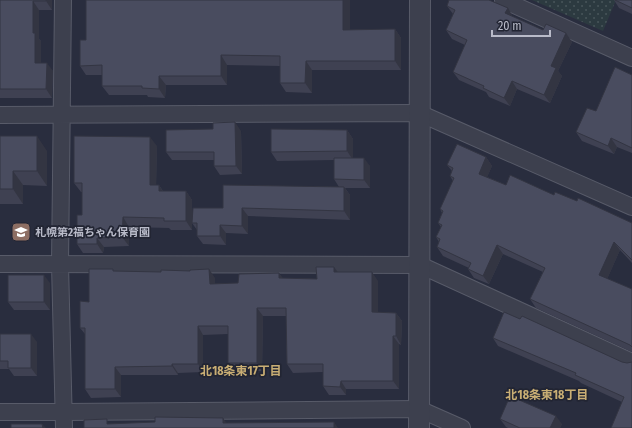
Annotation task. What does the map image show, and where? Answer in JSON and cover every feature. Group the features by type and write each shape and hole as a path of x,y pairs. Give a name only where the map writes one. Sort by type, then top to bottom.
{"street":[{"path":"63,0 60,264 64,420"},
{"path":"419,419 420,0"},
{"path":"503,0 632,58"},
{"path":"0,115 419,113 632,207"},
{"path":"0,264 420,265 632,362"},
{"path":"0,412 64,420 419,419 462,428"}],"shaded area":[{"path":"532,0 616,0 603,31"}],"building":[{"path":"0,0 46,0 33,1 33,33 35,33 35,63 47,63 46,89 0,89"},
{"path":"86,0 343,0 343,30 395,29 395,61 306,61 305,83 280,83 280,56 221,55 221,76 159,76 159,89 142,88 142,86 102,86 102,65 80,66 80,40 86,40"},
{"path":"449,0 489,0 508,8 505,13 543,30 546,24 566,33 551,66 556,68 544,95 512,81 504,98 483,88 484,86 453,72 467,40 446,30 455,10 447,6"},
{"path":"615,0 632,0 632,8"},
{"path":"615,67 632,75 632,148 611,138 608,146 576,132 587,108 596,111"},
{"path":"235,122 236,166 214,166 214,152 166,152 166,130 213,129 213,123"},
{"path":"271,129 347,130 347,151 271,152"},
{"path":"0,136 37,136 37,171 13,171 13,189 0,189"},
{"path":"74,136 150,137 150,185 159,185 159,191 186,191 186,221 164,221 164,218 123,217 122,237 97,238 97,244 77,244 77,215 82,215 82,183 74,183"},
{"path":"457,144 486,157 479,174 506,185 510,175 554,195 555,192 577,201 578,198 632,223 632,260 614,242 599,275 632,289 632,347 530,299 545,268 497,245 483,276 468,269 471,263 437,247 440,239 436,237 442,225 438,223 443,211 440,209 454,178 450,176 453,168 447,165"},
{"path":"334,158 364,158 364,180 334,179"},
{"path":"223,185 344,187 344,211 242,208 242,226 220,225 220,236 197,236 197,223 192,223 193,208 223,208"},
{"path":"316,267 334,267 334,272 372,272 372,312 396,313 396,336 393,336 393,381 341,381 340,387 323,386 323,364 287,364 286,308 257,308 257,363 228,363 228,326 198,326 198,364 115,367 115,389 85,389 85,328 80,328 80,301 89,302 89,269 161,272 161,270 190,271 209,269 210,284 238,283 239,274 279,273 279,278 317,279"},
{"path":"8,275 44,275 44,302 8,302"},
{"path":"504,312 520,319 522,316 622,362 632,362 632,428 611,428 624,397 575,375 576,373 493,338"},
{"path":"0,334 31,334 31,368 8,368 8,361 0,361"},
{"path":"510,396 556,416 550,428 520,428 500,419"},
{"path":"155,417 223,418 223,423 334,422 334,428 84,428 84,420 107,419 107,424 155,422"},
{"path":"11,424 42,424 43,428 11,428"}],"place":[{"name":"札幌第2福ちゃん保育園","path":"21,232"}],"district":[{"name":"北18条東17丁目","path":"241,371"},
{"name":"北18条東18丁目","path":"547,395"}]}
